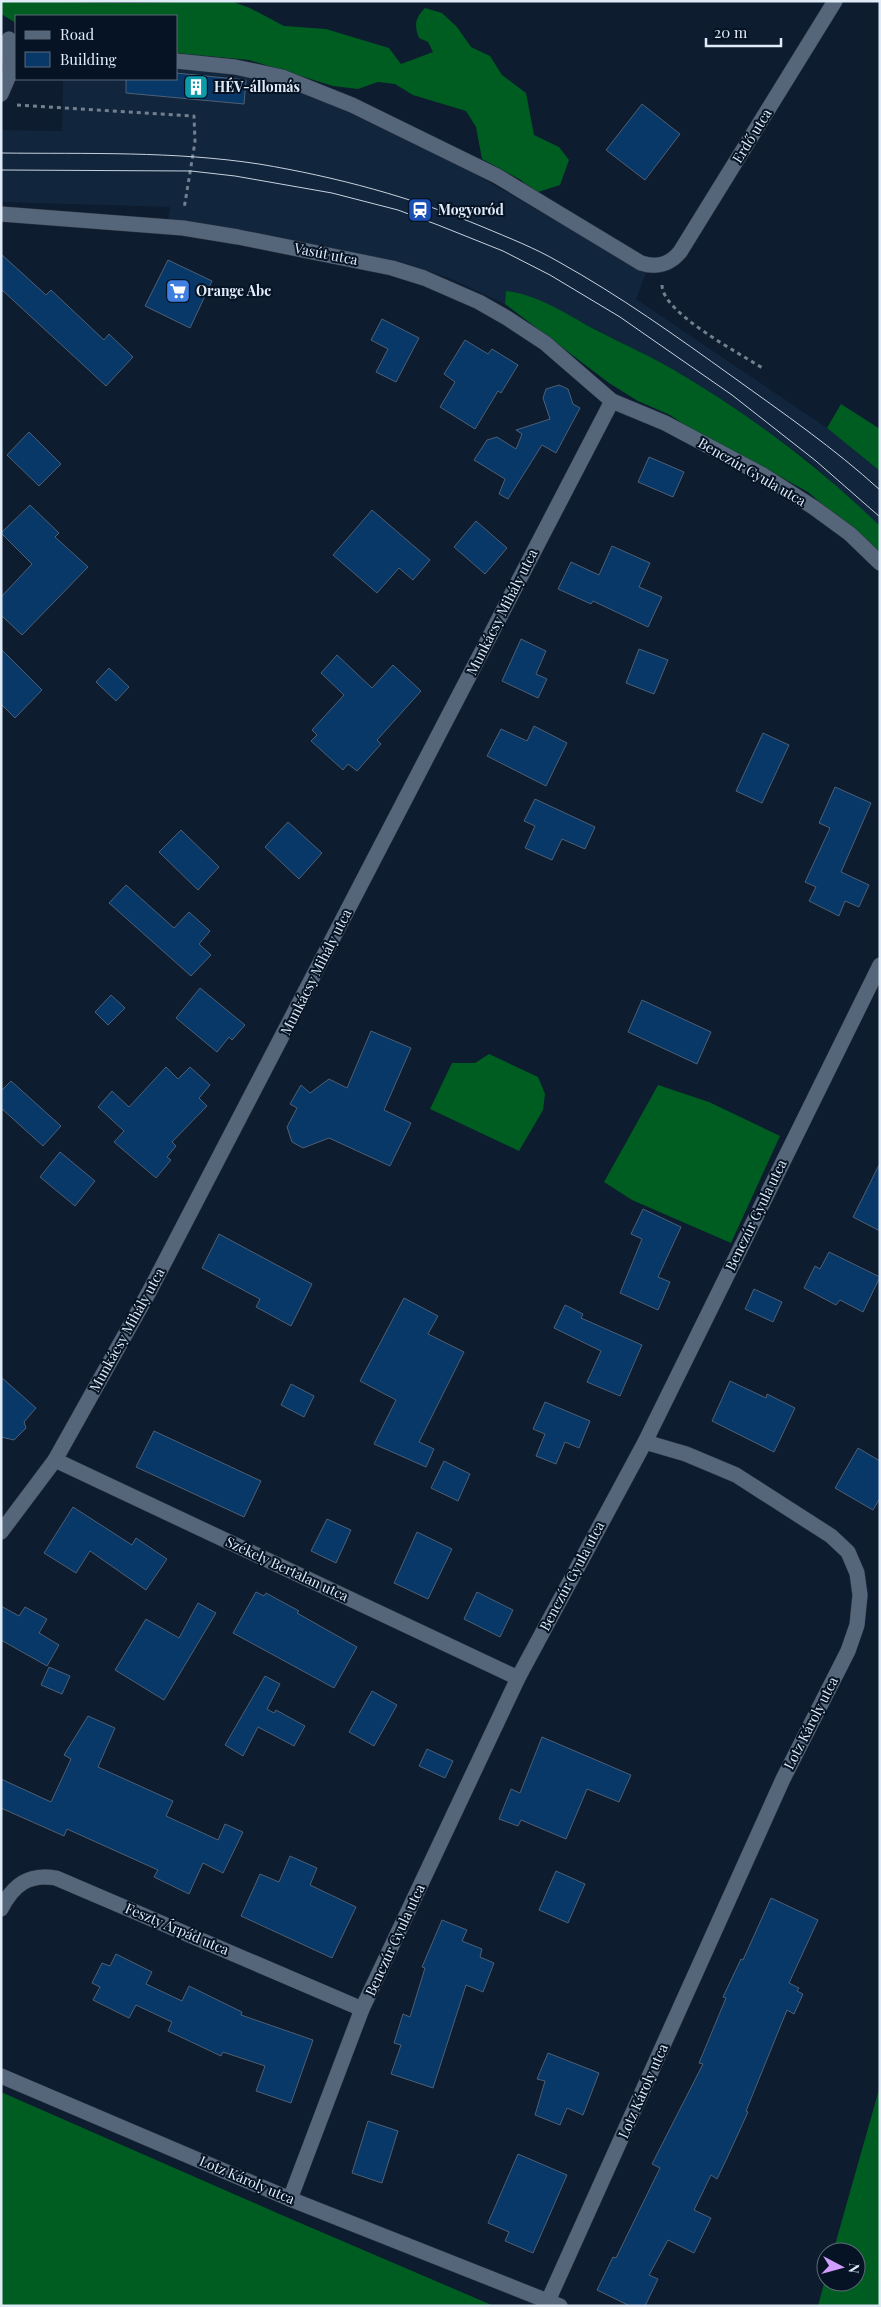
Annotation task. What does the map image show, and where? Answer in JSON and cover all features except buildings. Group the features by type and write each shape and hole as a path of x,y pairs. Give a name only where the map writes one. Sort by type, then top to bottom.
{"street":[{"name":"Erdő utca","path":"663,264 680,252 835,1"},
{"path":"6,99 10,73 9,38"},
{"path":"178,61 235,67 282,77 352,104 497,176 641,263 663,264"},
{"name":"Vasút utca","path":"1,214 183,228 392,268 449,288 507,318 545,343 612,401"},
{"name":"Benczúr Gyula utca","path":"612,401 665,422 763,475 850,534 880,563"},
{"name":"Munkácsy Mihály utca","path":"1,1532 55,1460 149,1292 612,401"},
{"name":"Benczúr Gyula utca","path":"290,2199 362,2009 518,1678 645,1442 880,965"},
{"name":"Lotz Károly utca","path":"1,2076 290,2199 554,2303 783,1779 848,1651 857,1625 860,1595 857,1573 848,1552 831,1536 736,1475 686,1454 645,1442"},
{"name":"Székely Bertalan utca","path":"55,1460 518,1678"},
{"name":"Feszty Árpád utca","path":"1,1909 7,1898 23,1881 38,1877 56,1878 362,2009"}],"path":[{"path":"6,99 194,116 195,142 185,201 183,228"},
{"path":"663,264 662,289 669,301 684,318 764,369"}],"shaded area":[{"path":"178,66 273,80 324,101 463,167 646,273 636,299 827,428 880,471 880,526 810,462 726,402 674,370 555,308 507,291 505,304 451,279 402,262 168,220 170,207 1,202 1,130 62,131 63,80 178,80"}],"green space":[{"path":"1,1 126,3 231,1 250,8 284,26 326,29 389,48 401,64 433,52 428,42 419,38 416,29 417,18 425,8 442,13 457,27 471,47 490,56 502,75 526,93 534,135 559,147 569,160 560,185 535,193 521,180 482,159 476,127 466,111 413,95 395,84 378,82 358,89 333,86 249,60 178,53 178,15 15,15 15,22 1,14"},
{"path":"506,291 519,293 555,307 674,370 729,404 782,442 832,482 880,526 880,554 808,492 768,470 711,443 670,415 638,401 609,383 505,304"},
{"path":"841,404 880,429 880,471 827,428"},
{"path":"489,1054 538,1077 545,1094 543,1110 519,1151 430,1109 452,1063 475,1063"},
{"path":"658,1085 709,1102 780,1136 731,1243 632,1200 604,1182"},
{"path":"880,2086 880,2306 818,2306 822,2292 866,2292 866,2242 836,2242"},
{"path":"1,2092 284,2216 494,2306 1,2306"}],"tram line":[{"path":"1,153 163,155 259,164 317,175 373,189 456,216 541,252 626,303 808,431 880,490"},
{"path":"1,170 191,171 235,176 332,193 398,210 438,225 503,251 550,275 620,317 732,395 816,461 880,517"}],"place":[{"name":"HÉV-állomás","path":"196,87"},
{"name":"Mogyoród","path":"420,210"},
{"name":"Orange Abc","path":"178,291"}]}
